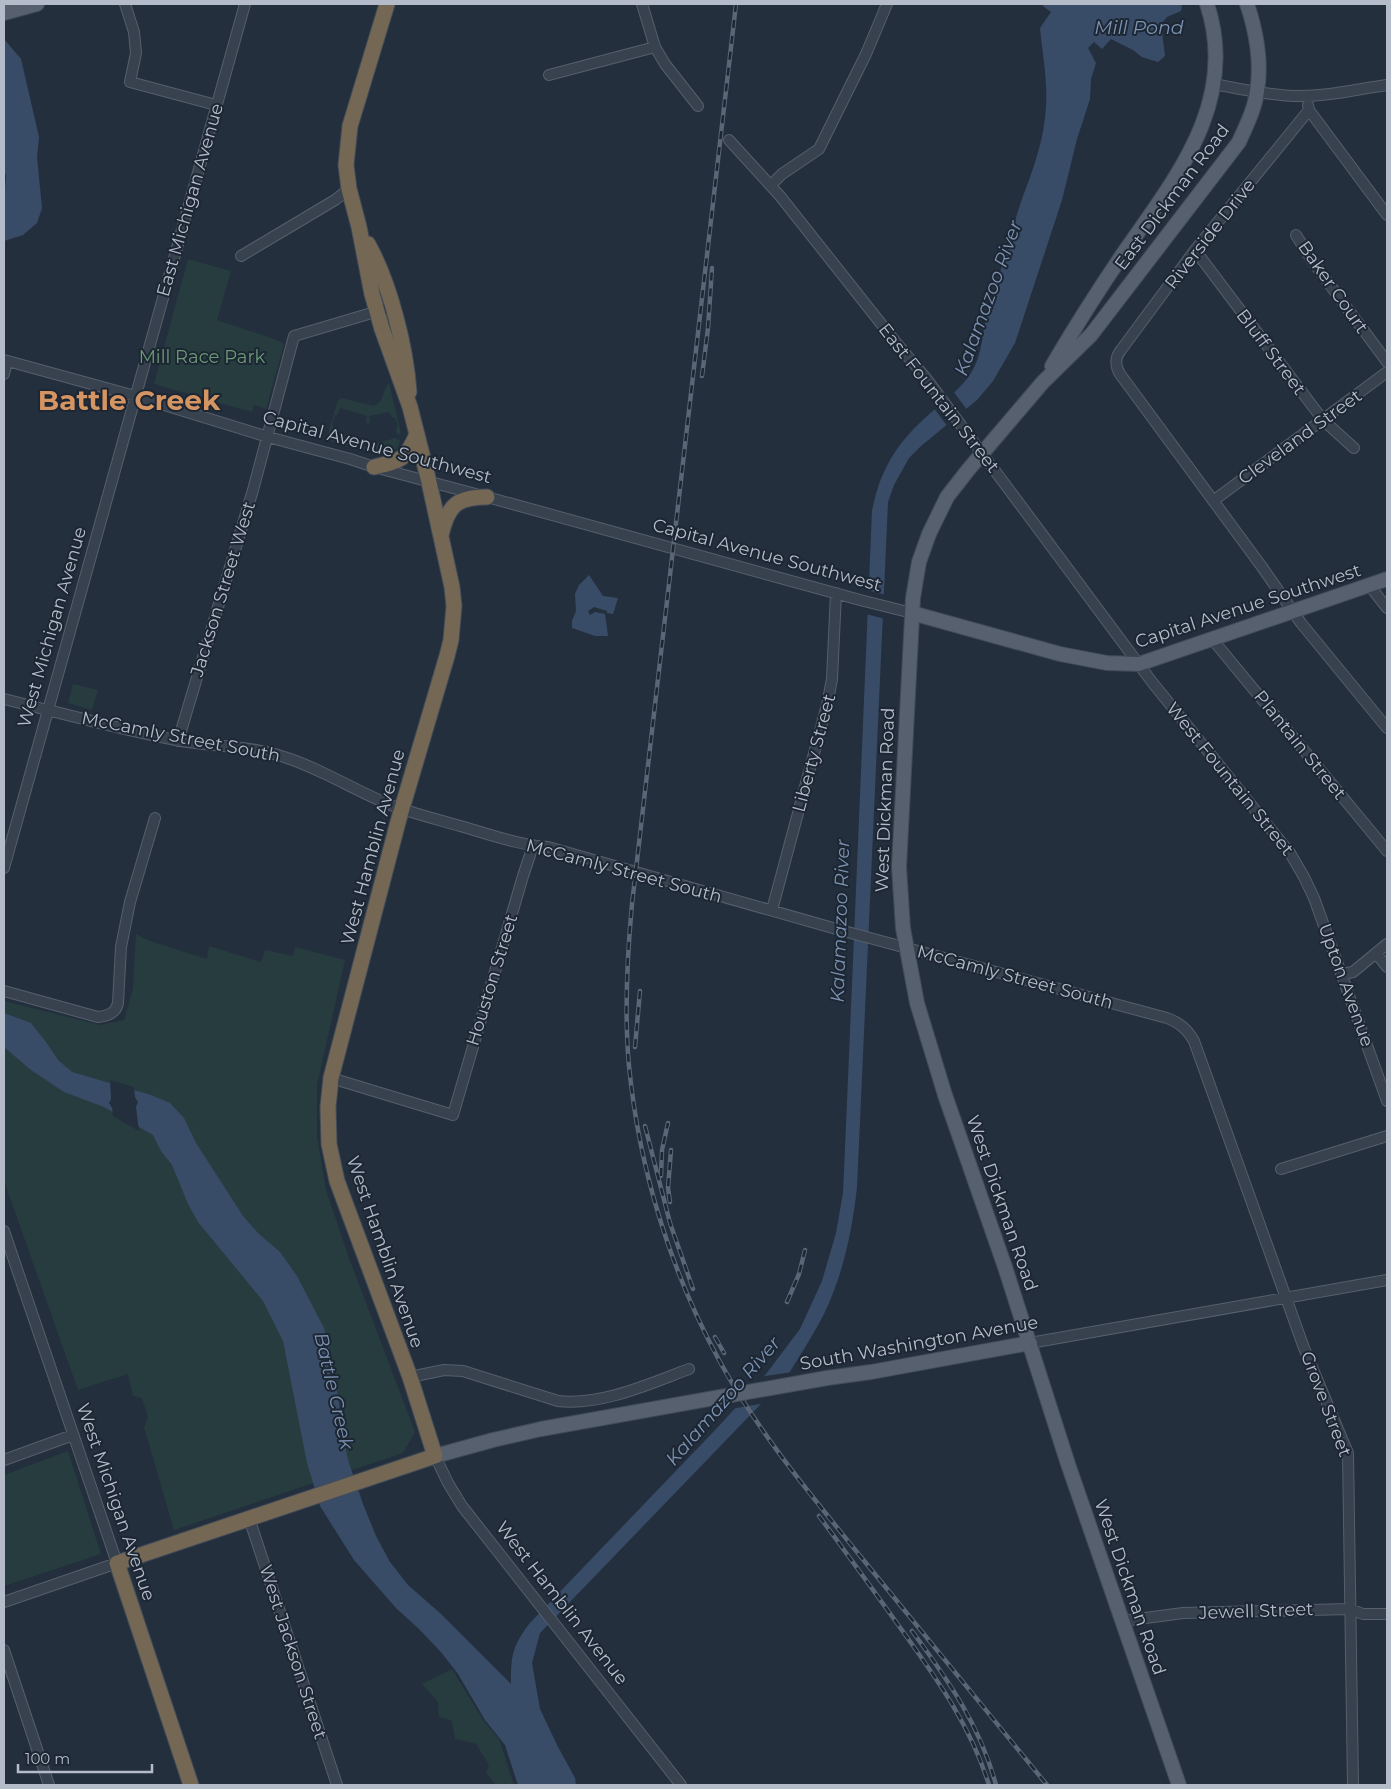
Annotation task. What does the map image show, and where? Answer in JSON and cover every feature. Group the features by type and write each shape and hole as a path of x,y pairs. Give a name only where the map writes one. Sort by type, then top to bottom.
{"highway":[{"path":"387,4 350,126 346,165 349,188 376,312 410,407"},
{"path":"359,227 372,250 388,291 408,372 410,407"},
{"name":"West Hamblin Avenue","path":"410,407 429,482 453,596 451,640 402,809 332,1078 328,1107 329,1144 337,1181 410,1377 436,1456"},
{"path":"374,467 401,459 410,450 417,434"},
{"path":"441,536 448,511 456,503 473,497 487,496"},
{"name":"South Washington Avenue","path":"117,1563 436,1456"},
{"name":"West Michigan Avenue","path":"117,1563 191,1785"}],"main road":[{"path":"4,13 37,4"},
{"name":"East Dickman Road","path":"1043,382 1075,327 1188,158 1201,131 1214,84 1217,57 1207,4"},
{"name":"East Dickman Road","path":"912,613 919,562 929,534 947,497 1043,382 1091,335 1239,142 1249,120 1257,92 1258,73 1253,22 1246,4"},
{"name":"Capital Avenue Southwest","path":"912,613 1060,654 1107,663 1139,664 1387,579"},
{"name":"West Dickman Road","path":"912,613 899,867 901,911 917,1003 945,1095 975,1178 1068,1464 1179,1785"},
{"name":"South Washington Avenue","path":"436,1456 540,1429 1030,1343"}],"street":[{"path":"125,4 134,32 136,53 130,82 216,105"},
{"name":"East Michigan Avenue","path":"135,396 245,4"},
{"path":"642,4 655,47 665,64 698,106"},
{"path":"771,185 782,174 819,149 866,54 887,4"},
{"path":"549,75 655,47"},
{"path":"1214,84 1257,92 1304,96 1387,85"},
{"path":"1304,96 1309,110 1387,215"},
{"name":"Riverside Drive","path":"1213,501 1120,374 1116,361 1121,350 1195,250 1309,110"},
{"name":"East Fountain Street","path":"729,140 771,185 943,399 1139,664"},
{"path":"241,256 335,200 349,188"},
{"name":"Baker Court","path":"1296,235 1308,256 1387,362"},
{"name":"Bluff Street","path":"1195,250 1323,420 1354,448"},
{"path":"376,312 392,307"},
{"name":"Jackson Street West","path":"178,741 268,437 294,336 376,312"},
{"path":"4,374 6,361"},
{"name":"Capital Avenue Southwest","path":"6,361 135,396 374,467 487,496 912,613"},
{"name":"Cleveland Street","path":"1213,501 1387,372"},
{"name":"West Michigan Avenue","path":"4,868 135,396"},
{"path":"1213,501 1301,623 1387,728"},
{"path":"1369,586 1387,608"},
{"name":"Liberty Street","path":"772,910 827,705 832,679 836,593"},
{"name":"Plantain Street","path":"1213,640 1387,852"},
{"name":"West Fountain Street","path":"1139,664 1282,843 1297,864 1314,898"},
{"name":"McCamly Street South","path":"4,699 178,741 252,749 284,757 402,809 533,846 553,848 878,941 907,947 1167,1018 1178,1022 1194,1041"},
{"path":"4,991 98,1017 109,1015 115,1011 118,1003 121,947 126,919 155,818"},
{"name":"Houston Street","path":"332,1078 454,1109 533,846"},
{"name":"Upton Avenue","path":"1314,898 1387,1101"},
{"path":"1342,974 1352,972 1387,944"},
{"path":"1376,953 1387,967"},
{"name":"Grove Street","path":"1194,1041 1314,1376 1344,1440 1348,1453 1354,1785"},
{"path":"1281,1169 1387,1136"},
{"name":"West Michigan Avenue","path":"4,1232 117,1563"},
{"name":"South Washington Avenue","path":"1030,1343 1387,1280"},
{"path":"410,1377 444,1370 463,1371 558,1401 571,1402 622,1394 689,1369"},
{"path":"4,1460 73,1436"},
{"name":"West Hamblin Avenue","path":"436,1456 448,1484 462,1506 540,1608 681,1785"},
{"name":"West Jackson Street","path":"249,1518 337,1785"},
{"path":"4,1602 117,1563"},
{"name":"Jewell Street","path":"1123,1622 1183,1613 1350,1609 1363,1614 1387,1614"},
{"path":"4,1650 50,1785"}],"green space":[{"name":"Mill Race Park","path":"188,259 231,271 217,320 284,344 266,409 254,405 252,412 154,384"},
{"path":"389,383 401,433 397,435 396,429 398,426 395,418 389,412 369,416 370,422 368,424 366,422 367,416 340,408 332,424 333,432 349,437 351,440 350,446 326,440 338,400 341,398 374,406 380,401"},
{"path":"395,438 400,440 398,446 395,451 390,453 371,452 360,448"},
{"path":"73,684 98,690 92,710 68,703"},
{"path":"136,934 147,940 207,959 209,946 261,962 265,950 293,956 295,947 345,960 317,1085 317,1137 326,1190 349,1258 415,1432 403,1453 174,1530 144,1427 148,1418 142,1398 133,1396 128,1374 78,1390 4,1181 4,1001 100,1025 124,1020 133,989"},
{"path":"68,1451 101,1554 4,1586 4,1475"},
{"path":"452,1669 483,1720 499,1739 514,1785 492,1785 495,1783 486,1773 489,1765 476,1744 455,1739 452,1721 439,1717 438,1702 422,1684"}],"water":[{"name":"Mill Pond","path":"1044,4 1182,4 1181,11 1167,17 1161,24 1165,56 1158,62 1142,57 1133,50 1111,39 1102,49 1094,42 1088,48 1096,63 1091,79 1090,99 1077,139 1062,200 1015,343 993,381 977,400 909,458 894,485 888,502 857,1187 849,1237 841,1269 823,1316 786,1378 540,1633 532,1663 540,1709 575,1778 576,1785 518,1785 505,1745 485,1720 458,1674 441,1652 396,1608 354,1560 320,1506 307,1463 283,1341 263,1301 198,1222 188,1204 172,1165 161,1151 153,1135 104,1107 64,1092 31,1070 4,1047 4,1013 31,1023 58,1060 72,1072 151,1095 170,1103 184,1118 196,1143 243,1216 259,1234 280,1252 297,1276 324,1328 333,1363 348,1460 376,1536 390,1562 408,1585 441,1614 511,1684 511,1666 514,1652 519,1639 529,1624 718,1427 766,1374 800,1329 822,1281 836,1233 843,1193 872,511 886,467 901,443 963,384 978,359 989,306 1017,213 1036,160 1044,129 1046,84 1040,28 1051,12 1043,6"},
{"path":"4,39 21,59 39,137 37,157 42,208 37,223 23,235 4,241 6,176 4,170"},
{"path":"589,575 603,596 618,598 613,614 594,607 588,611 590,615 595,612 605,614 608,636 595,636 572,628 572,621 576,611 575,594 579,585"}],"pier":[{"path":"953,391 968,411 948,427 933,407"},
{"path":"867,590 886,595 885,619 866,614"},
{"path":"110,1080 134,1087 135,1097 138,1102 136,1107 139,1131 113,1116 109,1103 111,1099"},
{"path":"792,1372 765,1403 731,1409 759,1377"}],"railway":[{"path":"736,4 632,904 626,1005 627,1046 640,1142 659,1218 672,1254 701,1326 734,1387 804,1486 1047,1785"},
{"path":"702,376 708,328 712,268"},
{"path":"635,1047 640,991"},
{"path":"661,1176 662,1150 668,1123"},
{"path":"645,1126 670,1223 693,1289"},
{"path":"670,1202 668,1188 671,1150"},
{"path":"787,1302 799,1274 805,1250"},
{"path":"715,1337 724,1353"},
{"path":"819,1516 942,1687 973,1744 989,1785"},
{"path":"912,1631 950,1685 972,1723 996,1785"}],"district":[{"name":"Battle Creek","path":"129,400"}],"water label":[{"name":"Kalamazoo River","path":"988,298"},
{"name":"Kalamazoo River","path":"840,921"},
{"name":"Kalamazoo River","path":"723,1401"}]}
